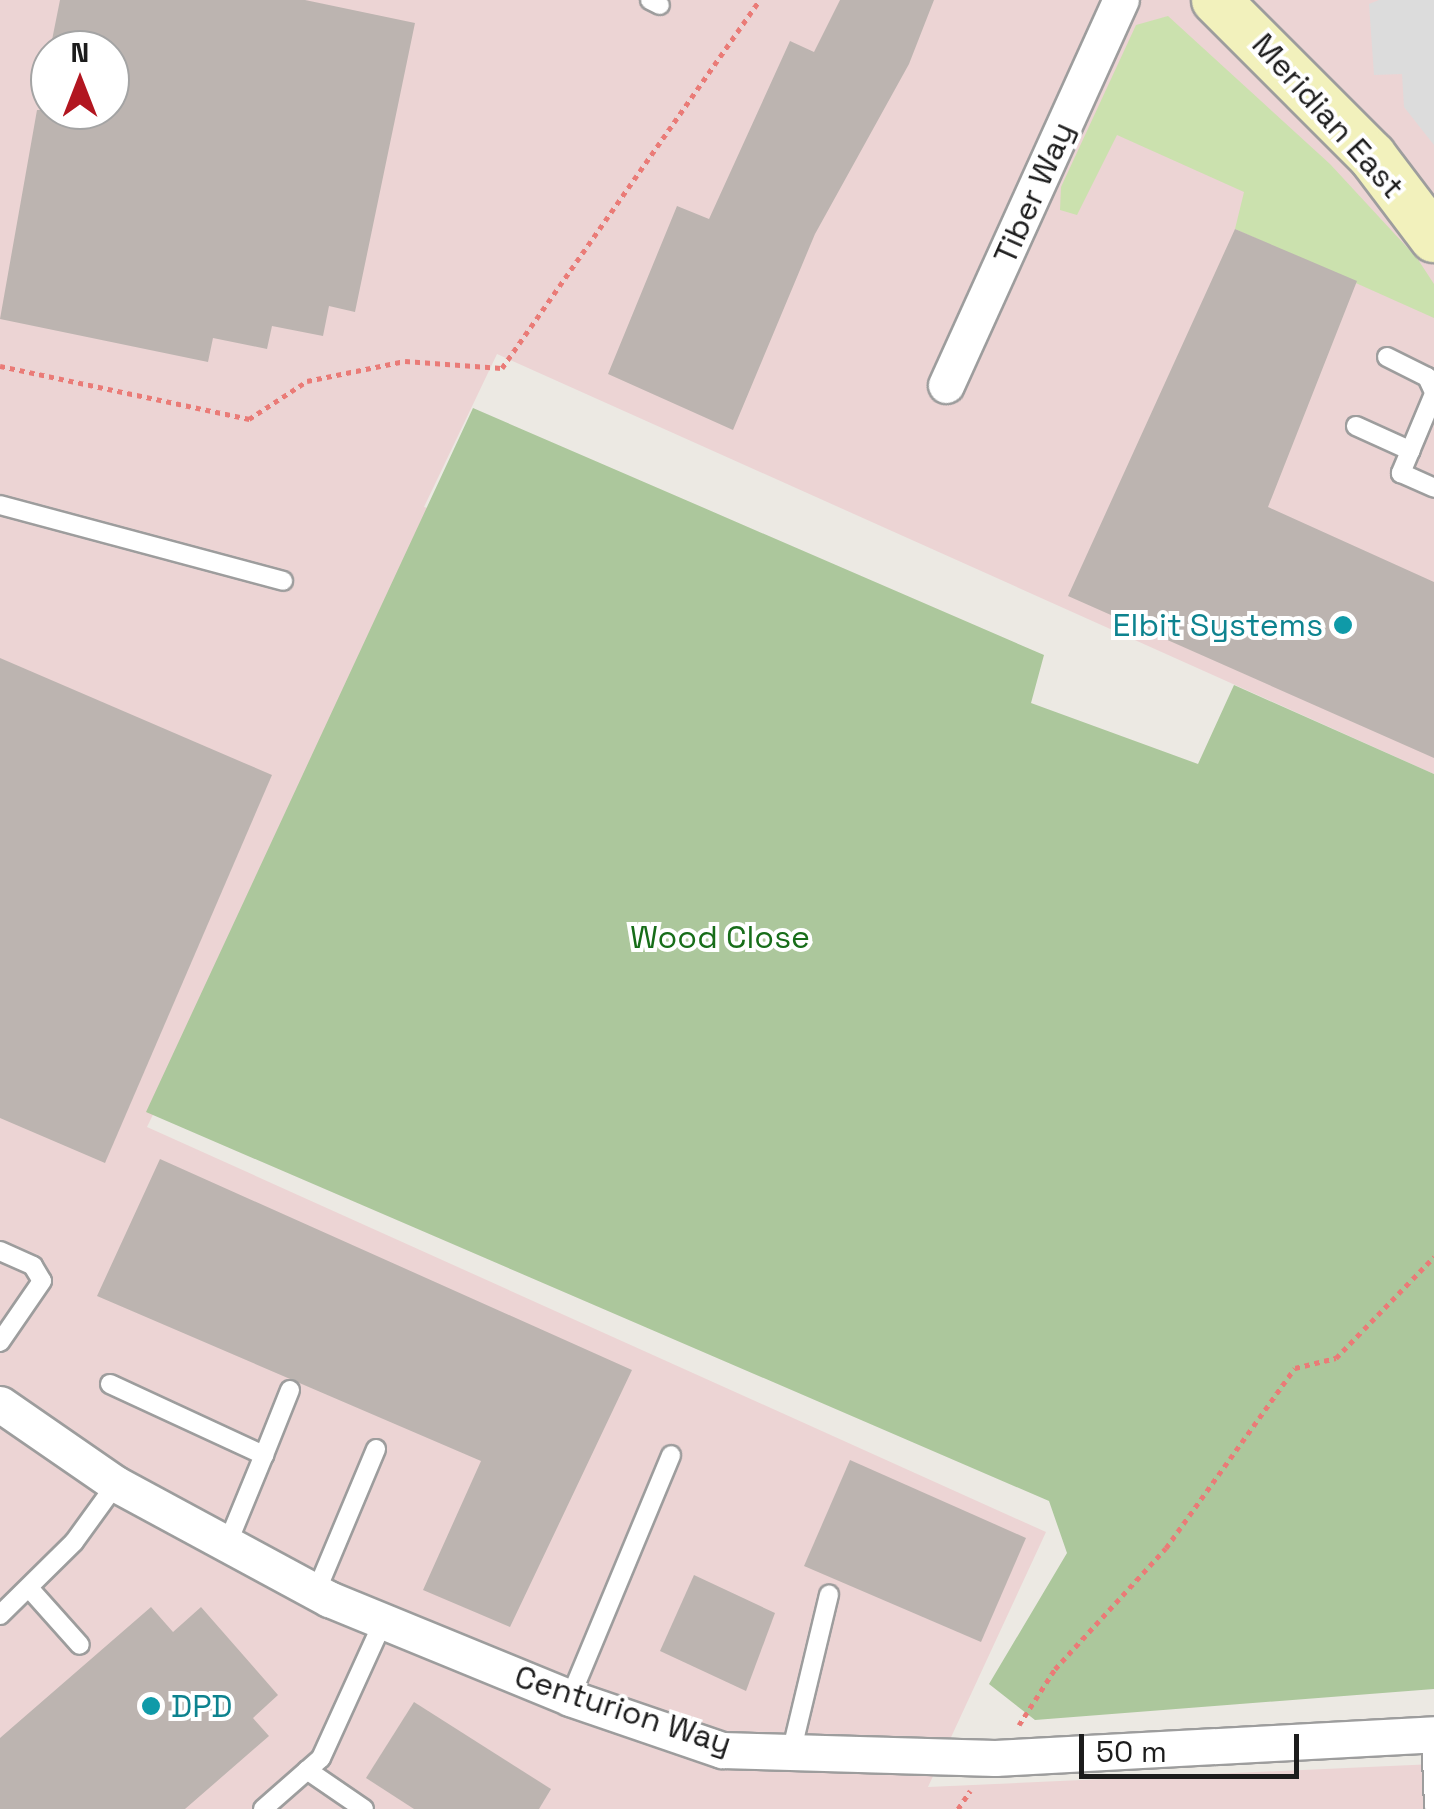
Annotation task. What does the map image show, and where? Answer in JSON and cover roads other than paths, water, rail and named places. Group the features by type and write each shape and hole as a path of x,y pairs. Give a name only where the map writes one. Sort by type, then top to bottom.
{"street":[{"name":"Tiber Way","path":"946,385 1121,0"},
{"name":"Meridian East","path":"1216,0 1372,156 1434,238"},
{"name":"Centurion Way","path":"0,1404 116,1484 226,1548 316,1592 570,1698 722,1750 995,1758 1432,1734"}],"lane":[{"path":"1386,356 1427,377 1434,393 1401,473 1434,488"},
{"path":"1356,426 1410,450"},
{"path":"0,505 282,581"},
{"path":"0,1251 33,1266 42,1281 0,1342"},
{"path":"110,1384 264,1455"},
{"path":"226,1548 290,1390"},
{"path":"316,1592 376,1450"},
{"path":"570,1698 671,1456"},
{"path":"0,1614 29,1588 116,1484"},
{"path":"29,1588 80,1645"},
{"path":"791,1753 829,1594"},
{"path":"263,1809 320,1758 383,1622"},
{"path":"1432,1734 1434,1807"},
{"path":"307,1770 364,1809"}],"place":[{"name":"Elbit Systems","path":"1343,625"},
{"name":"DPD","path":"151,1706"}],"park label":[{"name":"Wood Close","path":"720,937"}]}
